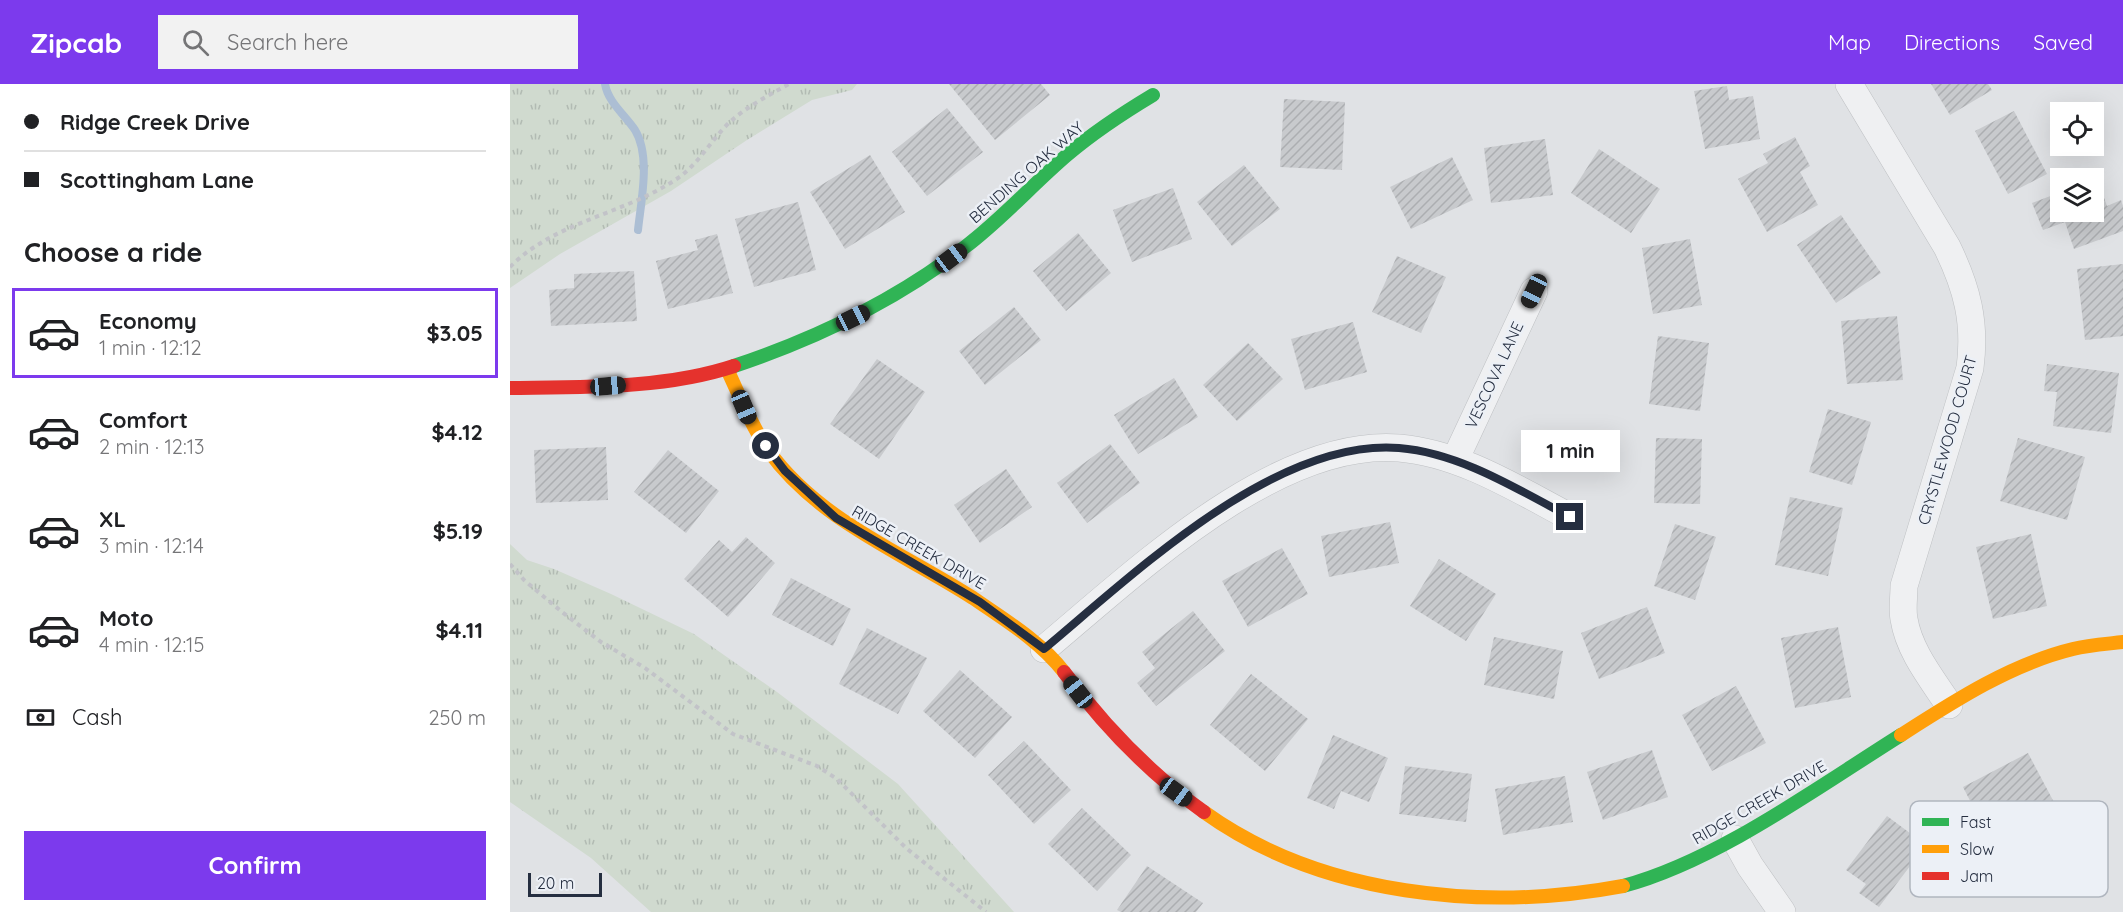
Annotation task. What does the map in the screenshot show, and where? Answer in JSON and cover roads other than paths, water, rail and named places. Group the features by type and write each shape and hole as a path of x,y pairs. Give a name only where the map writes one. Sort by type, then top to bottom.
{"street":[{"name":"CRYSTLEWOOD COURT","path":"1849,84 1947,247 1967,295 1973,343 1970,368 1904,586 1904,618 1914,651 1949,705"},
{"name":"BENDING OAK WAY","path":"510,388 608,386 684,377 727,369 785,349 832,328 874,308 915,284 969,244 1066,156 1108,122 1153,95"},
{"name":"VESCOVA LANE","path":"1455,460 1534,291"},
{"name":"RIDGE CREEK DRIVE","path":"727,369 750,421 766,446 785,471 808,494 836,518 980,602 1044,649 1090,706 1134,755 1176,792 1218,823 1260,846 1306,866 1359,884 1399,894 1475,903 1526,901 1596,892 1627,885 1669,870 1735,839 1949,705 2007,675 2067,650 2123,642"},
{"path":"1044,649 1193,528 1271,478 1302,464 1337,453 1375,447 1400,448 1455,460 1570,517"},
{"path":"1735,839 1750,866 1782,912"}],"waterway":[{"path":"605,84 613,103 635,130 643,153 644,179 638,230"}]}
